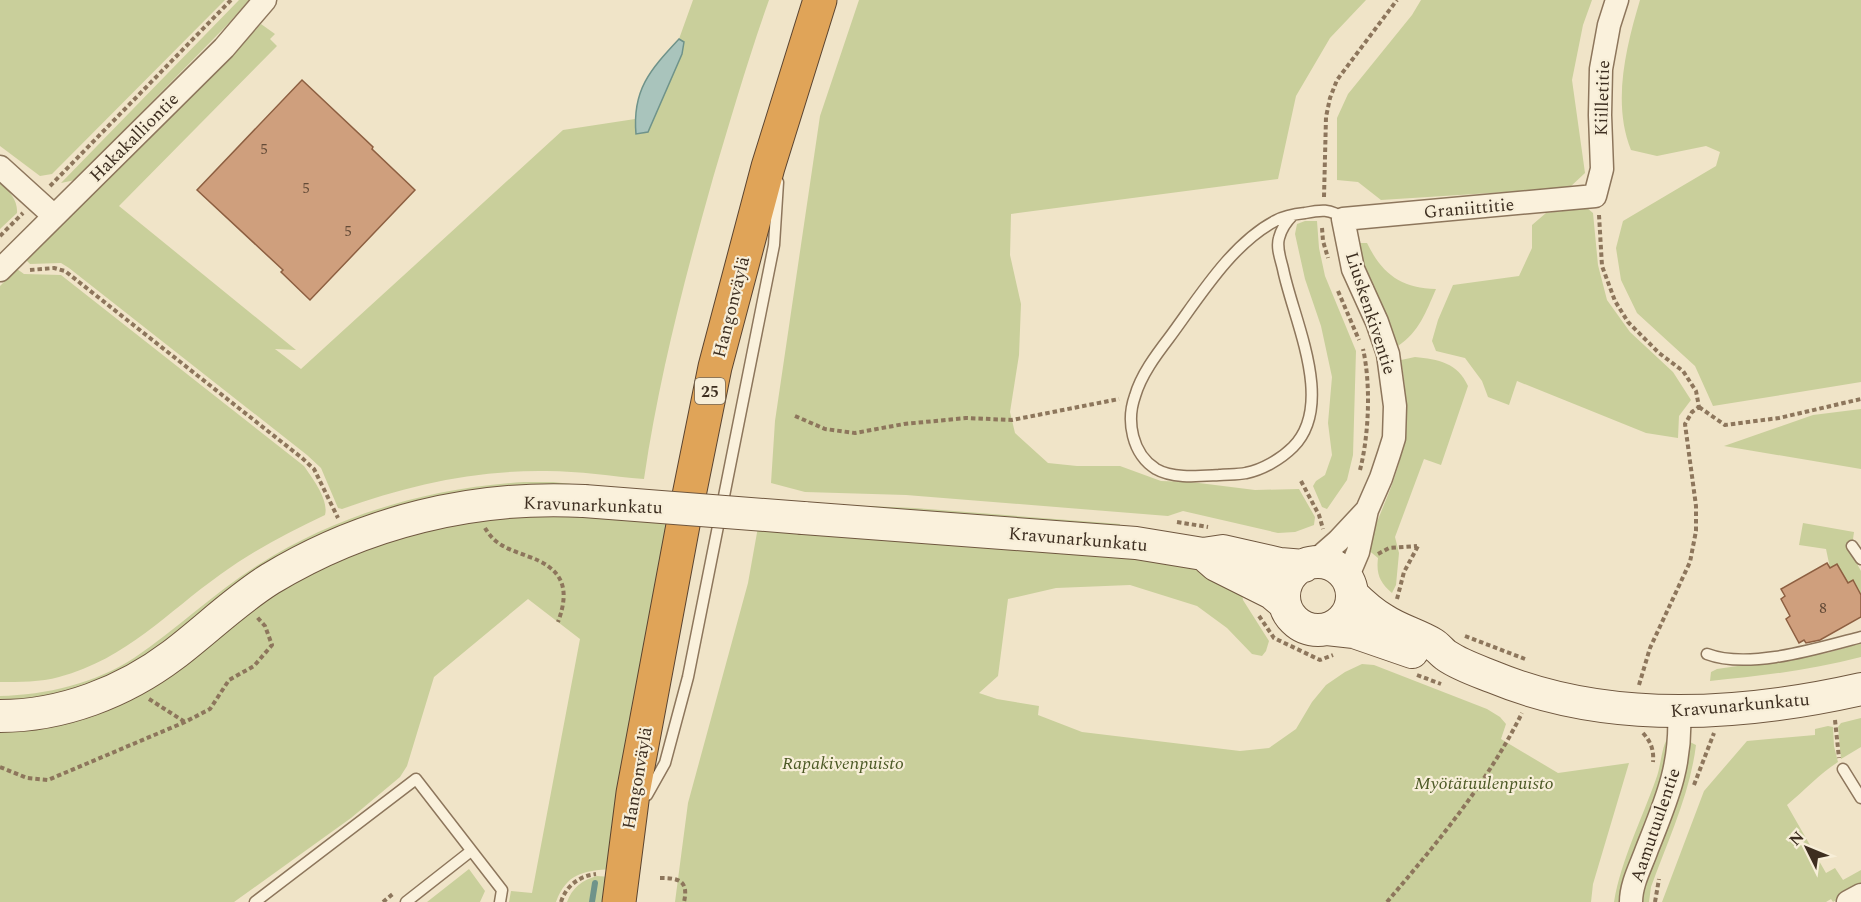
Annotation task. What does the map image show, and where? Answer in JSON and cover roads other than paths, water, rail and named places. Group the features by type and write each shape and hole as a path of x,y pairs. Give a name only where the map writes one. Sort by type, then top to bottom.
{"highway":[{"name":"Hangonväylä","path":"619,902 633,793 715,367 778,132 820,0"},
{"name":"Hangonväylä","path":"636,902 660,655"}],"street":[{"name":"Hakakalliontie","path":"7,264 224,48 265,0"},
{"name":"Kiilletitie","path":"1595,196 1602,169 1599,115 1601,69 1609,26 1617,0"},
{"path":"0,167 54,216"},
{"name":"Graniittitie","path":"1344,219 1595,196"},
{"name":"Liuskenkiventie","path":"1344,219 1353,269 1377,322 1388,354 1395,406 1394,438 1381,478 1367,510 1358,552 1356,577"},
{"name":"Kravunarkunkatu","path":"0,716 37,713 94,699 153,670 242,598 298,564 361,536 402,521 466,507 524,501 584,501 1127,542 1203,554 1223,551 1281,564 1309,564"},
{"name":"Liuskenkiventie","path":"1309,564 1338,540 1367,510"},
{"name":"Kravunarkunkatu","path":"1203,554 1216,565 1252,582 1285,604"},
{"path":"1309,564 1333,565 1356,577 1351,606 1346,616 1338,624 1327,629 1312,630 1303,626 1289,613 1285,604 1284,592 1294,572 1309,564"},
{"name":"Kravunarkunkatu","path":"1356,577 1368,609 1386,621 1434,645 1448,657 1509,684 1579,704 1679,712 1799,702 1861,689"},
{"name":"Kravunarkunkatu","path":"1327,629 1354,632 1428,658 1448,657"},
{"name":"Aamutuulentie","path":"1631,902 1636,880 1673,782 1680,733 1679,712"},
{"path":"1848,902 1861,895"}],"lane":[{"path":"647,795 664,763 688,677 751,366 774,245 778,189 778,132"},
{"path":"1293,215 1279,238 1278,248 1305,348 1311,406 1306,426 1294,446 1277,459 1247,473 1199,476 1157,470 1140,452 1133,438 1131,419 1134,396 1155,356 1241,246 1275,221 1293,215 1322,210 1331,211 1344,219"},
{"path":"1852,546 1861,560"},
{"path":"1707,654 1718,658 1749,660 1813,650 1861,637"},
{"path":"1843,769 1861,798"},
{"path":"255,902 416,779 502,891 500,902"},
{"path":"406,902 471,851"}],"water":[{"path":"679,39 684,42 682,54 648,132 636,134 637,105 640,93 659,61"}],"waterway":[{"path":"592,902 595,883"}],"park label":[{"name":"Rapakivenpuisto","path":"843,763"},
{"name":"Myötätuulenpuisto","path":"1484,783"}]}
